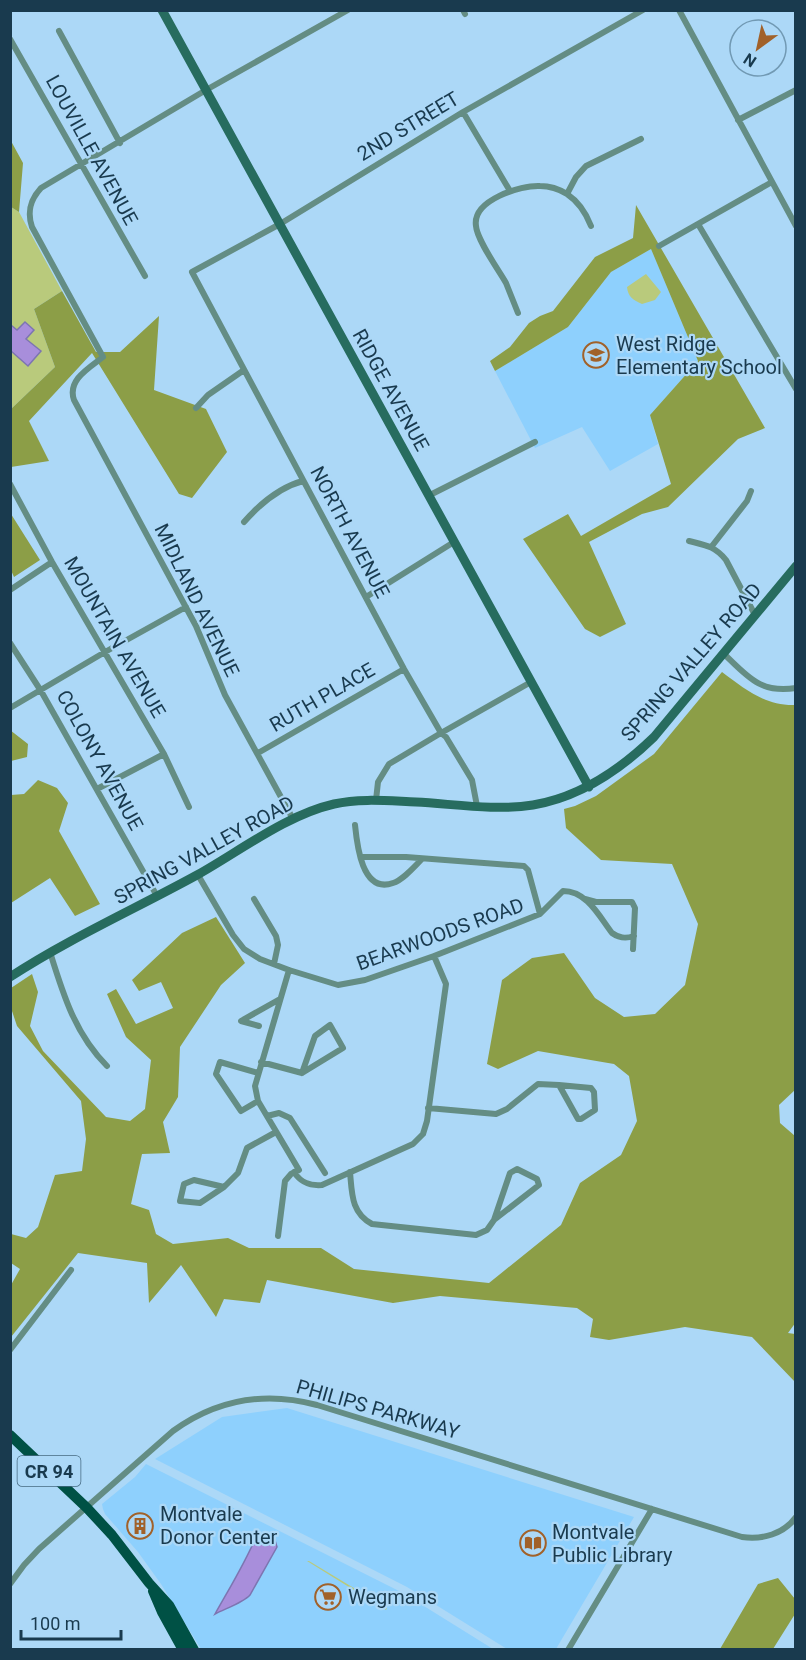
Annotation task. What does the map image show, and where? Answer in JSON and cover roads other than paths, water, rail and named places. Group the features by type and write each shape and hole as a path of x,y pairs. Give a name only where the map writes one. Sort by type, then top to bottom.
{"main road":[{"name":"CR 94","path":"10,1435 87,1508 121,1546 169,1605 194,1650"},
{"name":"CR 94","path":"149,1583 183,1650"}],"street":[{"name":"RIDGE AVENUE","path":"162,10 589,787"},
{"path":"81,165 206,90 348,10"},
{"name":"2ND STREET","path":"192,272 280,224 463,112 643,10"},
{"path":"679,10 795,226"},
{"path":"59,31 120,143"},
{"name":"LOUVILLE AVENUE","path":"10,39 145,276"},
{"path":"738,120 795,90"},
{"path":"463,112 510,191"},
{"path":"567,194 576,177 586,166 641,139"},
{"name":"MIDLAND AVENUE","path":"81,165 41,188 32,200 29,214 32,227 103,357 77,379 72,394 206,646 225,695 293,819"},
{"path":"660,246 772,182"},
{"path":"518,313 506,284 476,226 481,208 510,191 543,186 567,194 581,207 591,226"},
{"path":"698,224 795,389"},
{"name":"NORTH AVENUE","path":"192,272 404,669 441,733 446,737 472,780 477,806"},
{"path":"196,408 208,395 244,370"},
{"path":"428,496 535,442"},
{"path":"244,522 262,503 282,490 303,481"},
{"name":"MOUNTAIN AVENUE","path":"10,484 52,562 164,754 189,807"},
{"path":"712,546 747,501 751,491"},
{"path":"366,597 454,542"},
{"path":"689,542 712,546 726,560 755,615"},
{"path":"10,590 52,562"},
{"name":"SPRING VALLEY ROAD","path":"10,977 50,951 158,896 293,819 333,804 376,801 477,806 532,805 567,796 589,787 621,767 654,737 795,566"},
{"path":"10,708 186,607"},
{"name":"COLONY AVENUE","path":"10,643 41,691 158,896"},
{"path":"723,653 758,684 777,689 795,688"},
{"name":"RUTH PLACE","path":"258,753 404,669"},
{"path":"376,801 378,782 389,764 531,682"},
{"path":"97,789 164,754"},
{"path":"356,825 358,850 371,879 380,885 394,883 422,860"},
{"path":"361,857 383,856 524,866 528,870 540,914"},
{"name":"BEARWOODS ROAD","path":"198,874 233,935 244,949 289,970 338,985 365,980 434,956 540,914 563,891 575,892 585,899 596,902 632,902 635,908 633,949"},
{"path":"254,899 276,936 278,945 274,964"},
{"path":"585,899 612,933 622,938 634,936"},
{"path":"50,951 74,1021 90,1048 107,1066"},
{"path":"294,1173 303,1182 316,1186 328,1183 418,1140 426,1128 446,984 434,956"},
{"path":"278,1236 285,1181 299,1170 258,1101 255,1086 289,970"},
{"path":"259,1026 241,1021 280,999"},
{"path":"261,1062 302,1073 343,1048 330,1025 315,1036 302,1073"},
{"path":"258,1073 220,1062 216,1074 241,1111 258,1101"},
{"path":"428,1108 496,1114 507,1109 538,1084 559,1085 591,1088 594,1092 595,1110 578,1119 559,1085"},
{"path":"267,1116 279,1113 290,1118 324,1173"},
{"path":"224,1187 194,1180 188,1181 182,1188 180,1201 200,1203 224,1187 238,1173 247,1149 276,1132"},
{"path":"350,1172 356,1210 372,1224 476,1234 487,1230 494,1220 513,1170 520,1170 537,1179 538,1188 494,1220"},
{"path":"10,1350 71,1270"},
{"name":"PHILIPS PARKWAY","path":"10,1584 32,1557 152,1448 191,1419 229,1403 250,1399 297,1400 317,1405 750,1538 759,1538 778,1532 795,1517"},
{"path":"568,1650 652,1509"}],"place":[{"name":"West Ridge Elementary School","path":"596,355"},
{"name":"Montvale Donor Center","path":"140,1526"},
{"name":"Montvale Public Library","path":"533,1543"},
{"name":"Wegmans","path":"328,1597"}]}
